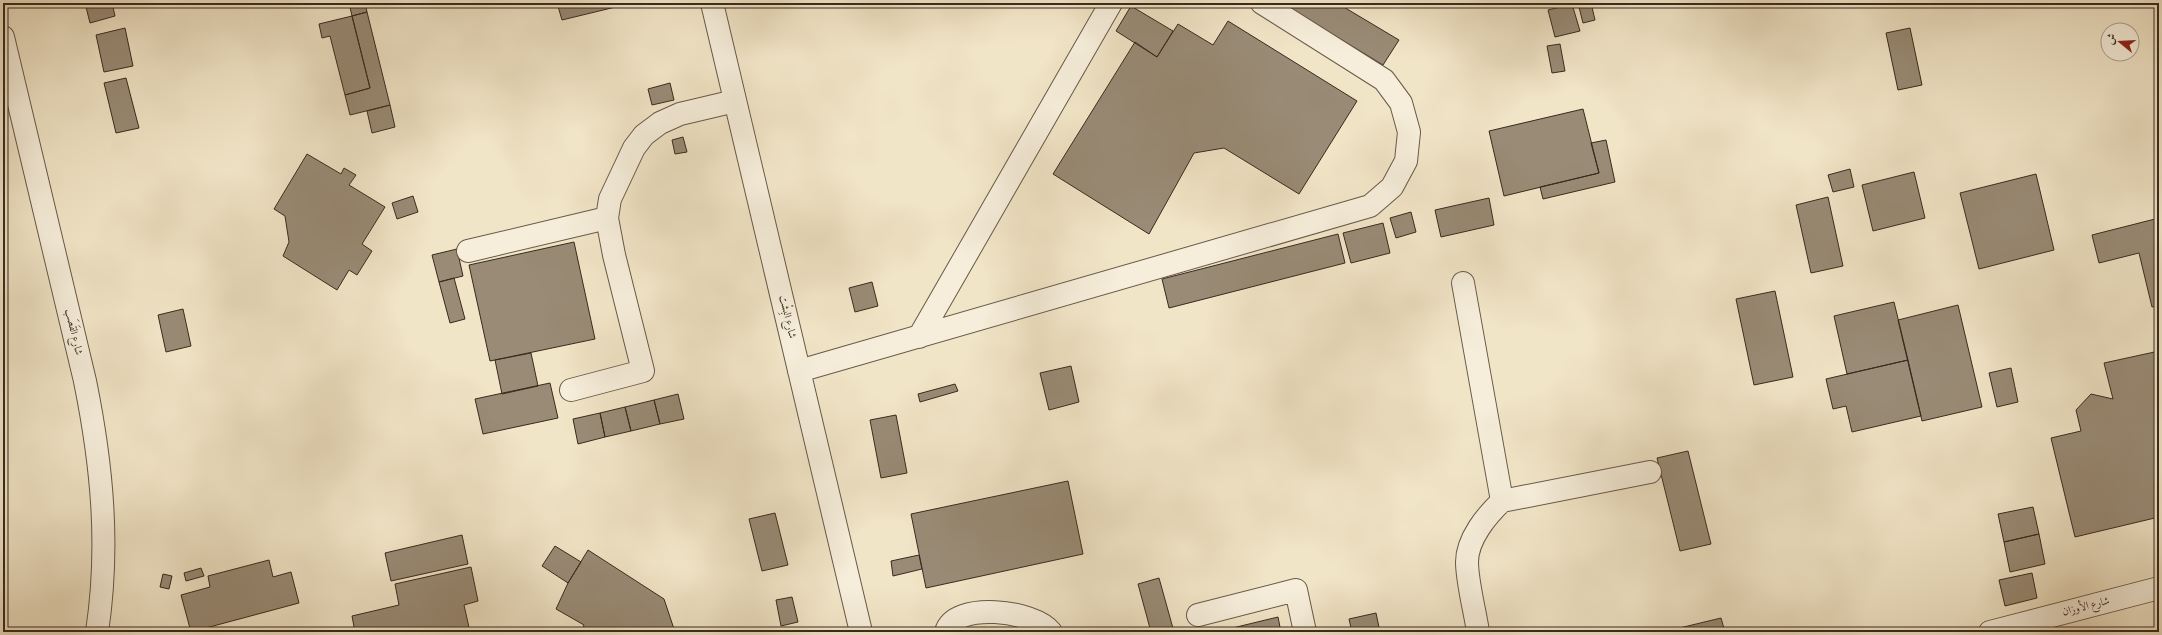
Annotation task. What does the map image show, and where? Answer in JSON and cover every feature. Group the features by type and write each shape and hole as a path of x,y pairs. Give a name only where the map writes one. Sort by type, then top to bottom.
{"street":[{"name":"شارع البِشْت","path":"712,3 861,632"},
{"path":"919,336 1112,3"},
{"path":"799,371 1343,216 1370,206 1392,187 1406,161 1409,132 1401,103 1384,80 1262,3"},
{"name":"شارع القَصَب","path":"3,37 85,381 96,438 103,496 104,554 97,632"},
{"path":"570,390 643,371 614,255 607,218 610,198 634,148 644,135 660,122 680,114 735,101"},
{"path":"468,251 607,218"},
{"path":"1463,283 1502,502"},
{"path":"1478,632 1467,561 1470,546 1479,528 1491,512 1502,502 1650,472"},
{"name":"شارع الأوزان","path":"1990,632 2159,588"},
{"path":"1198,615 1296,590 1305,632"},
{"path":"946,632 948,625 959,616 986,612 1016,614 1030,618 1036,620 1050,632"}],"building":[{"path":"85,3 112,3 115,16 90,23"},
{"path":"349,3 365,3 367,12 352,16"},
{"path":"557,3 632,3 562,20"},
{"path":"1281,3 1337,3 1399,40 1383,65"},
{"path":"1578,3 1591,3 1595,20 1583,23"},
{"path":"1572,4 1580,31 1555,37 1548,10"},
{"path":"1131,6 1173,31 1157,57 1116,31"},
{"path":"367,12 390,105 350,115 345,95 370,88 352,16"},
{"path":"352,16 370,88 345,95 330,36 322,38 319,24"},
{"path":"1228,21 1357,101 1299,194 1224,148 1194,153 1149,234 1053,174 1135,42 1157,57 1178,24 1213,45"},
{"path":"125,28 133,66 104,72 96,35"},
{"path":"1910,28 1922,85 1898,90 1886,33"},
{"path":"1560,44 1565,71 1552,73 1547,46"},
{"path":"126,78 139,128 116,133 104,83"},
{"path":"670,83 674,100 652,105 648,89"},
{"path":"390,105 395,127 372,133 367,111"},
{"path":"1583,109 1599,173 1504,196 1489,131"},
{"path":"683,137 687,152 675,154 672,140"},
{"path":"1606,140 1615,182 1543,199 1540,187 1599,173 1591,143"},
{"path":"307,154 341,174 344,168 356,175 349,185 385,207 362,244 372,251 357,275 349,270 337,290 283,256 289,242 285,216 274,209"},
{"path":"1850,169 1854,187 1833,192 1828,175"},
{"path":"1914,172 1925,218 1873,231 1862,185"},
{"path":"2036,174 2054,250 1979,269 1960,193"},
{"path":"413,196 418,212 397,219 392,203"},
{"path":"1828,197 1843,266 1811,273 1796,205"},
{"path":"1489,198 1494,225 1441,237 1435,210"},
{"path":"1411,212 1416,232 1396,238 1390,218"},
{"path":"2159,218 2159,305 2152,307 2139,253 2099,263 2092,235"},
{"path":"1383,223 1390,253 1351,263 1343,233"},
{"path":"1338,234 1345,263 1169,308 1162,279"},
{"path":"574,242 595,339 490,361 469,265"},
{"path":"457,249 463,276 439,282 432,255"},
{"path":"454,278 465,319 450,323 439,282"},
{"path":"872,282 878,306 855,312 849,288"},
{"path":"1775,291 1793,377 1754,385 1736,299"},
{"path":"1894,302 1908,360 1847,374 1834,316"},
{"path":"1958,305 1982,407 1922,421 1898,320"},
{"path":"183,309 191,346 166,352 158,315"},
{"path":"2159,351 2159,517 2075,537 2051,438 2081,431 2076,410 2091,394 2113,399 2104,363"},
{"path":"531,353 538,386 502,394 495,360"},
{"path":"1908,360 1921,416 1852,432 1846,406 1833,409 1826,379"},
{"path":"1071,366 1079,402 1049,410 1040,373"},
{"path":"2011,368 2018,402 1997,407 1989,373"},
{"path":"550,383 558,418 483,434 475,399"},
{"path":"955,384 958,391 920,402 918,394"},
{"path":"678,394 684,419 660,424 654,400"},
{"path":"654,400 660,424 631,431 625,407"},
{"path":"625,407 631,431 605,437 600,413"},
{"path":"600,413 605,437 578,444 573,419"},
{"path":"896,415 907,473 881,478 870,420"},
{"path":"1688,451 1711,544 1680,551 1657,458"},
{"path":"1068,481 1083,554 926,588 911,514"},
{"path":"2033,507 2039,534 2004,542 1998,514"},
{"path":"775,513 788,565 762,571 749,519"},
{"path":"2039,534 2045,564 2010,572 2004,542"},
{"path":"462,535 468,564 391,581 385,553"},
{"path":"555,546 581,562 568,583 542,566"},
{"path":"588,550 664,599 675,632 581,632 584,625 556,609 568,583"},
{"path":"919,555 922,569 893,576 891,561"},
{"path":"269,560 273,577 291,572 299,603 191,632 181,595 210,587 208,576"},
{"path":"471,567 478,601 464,605 470,632 355,632 352,616 399,605 395,584"},
{"path":"201,568 204,576 186,581 184,573"},
{"path":"2032,573 2037,598 2005,606 1999,580"},
{"path":"163,574 172,576 169,589 160,587"},
{"path":"1159,578 1174,632 1151,632 1138,584"},
{"path":"792,597 798,622 781,626 776,600"},
{"path":"1376,613 1380,632 1352,632 1349,619"},
{"path":"1278,617 1281,632 1216,632"},
{"path":"1721,618 1725,632 1663,632"}]}
